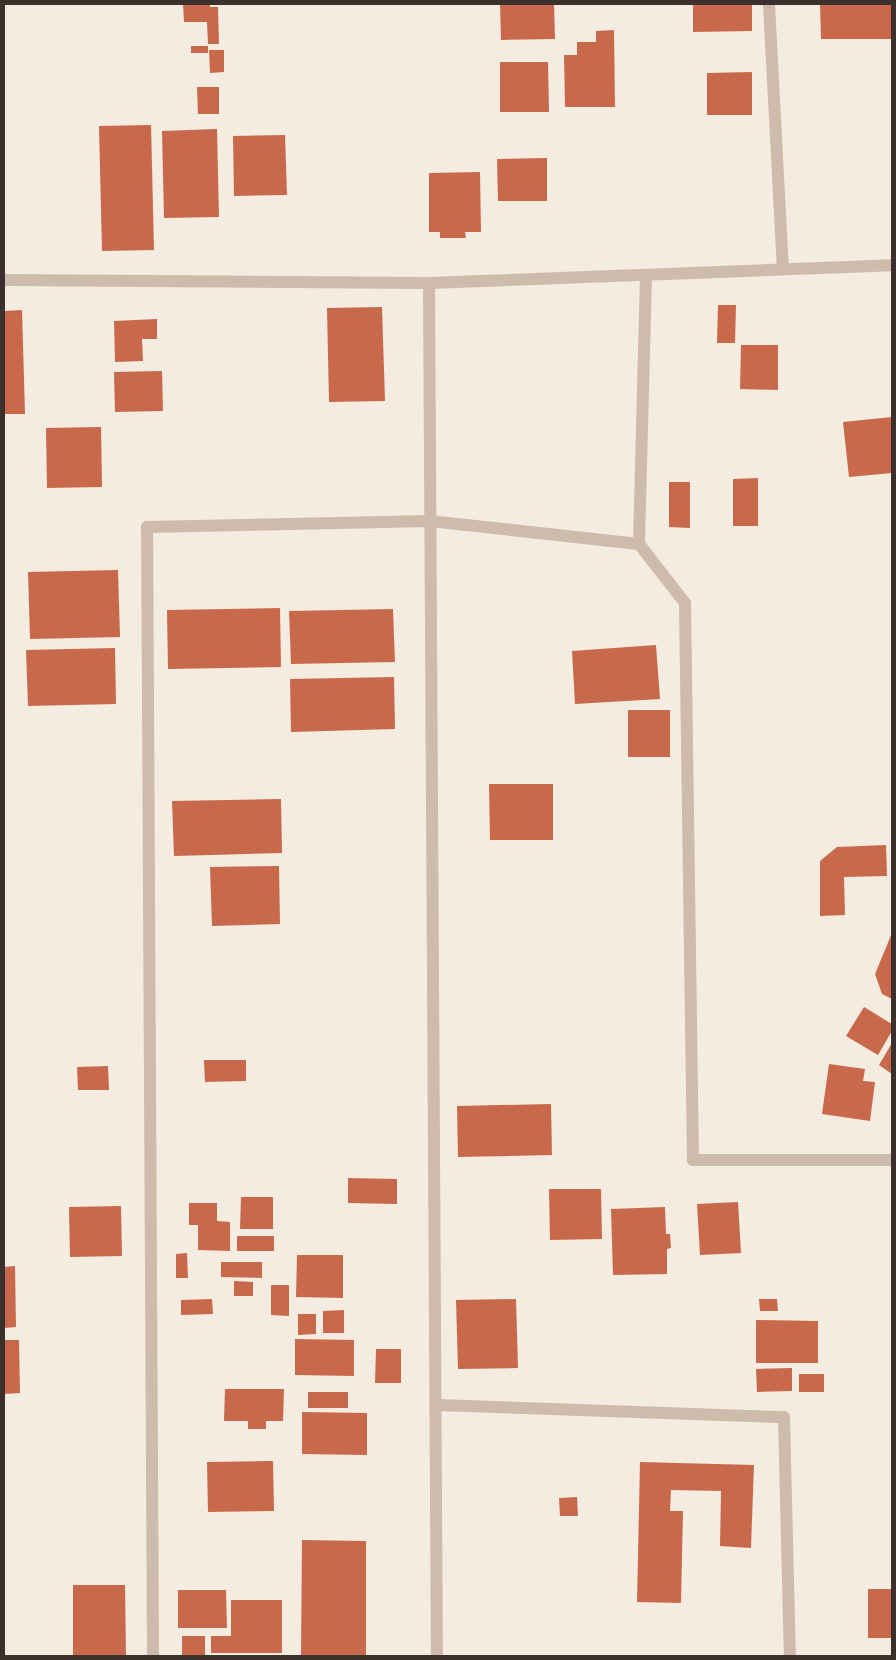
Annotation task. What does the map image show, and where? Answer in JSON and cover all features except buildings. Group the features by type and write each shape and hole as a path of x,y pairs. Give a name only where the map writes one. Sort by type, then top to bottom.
{"street":[{"path":"768,4 783,269"},
{"path":"4,280 428,283 892,265"},
{"path":"646,274 639,544 685,603 693,1160 892,1160"},
{"path":"428,283 437,1656"},
{"path":"153,1656 146,527 430,521 639,544"},
{"path":"436,1405 784,1417 790,1656"}]}
